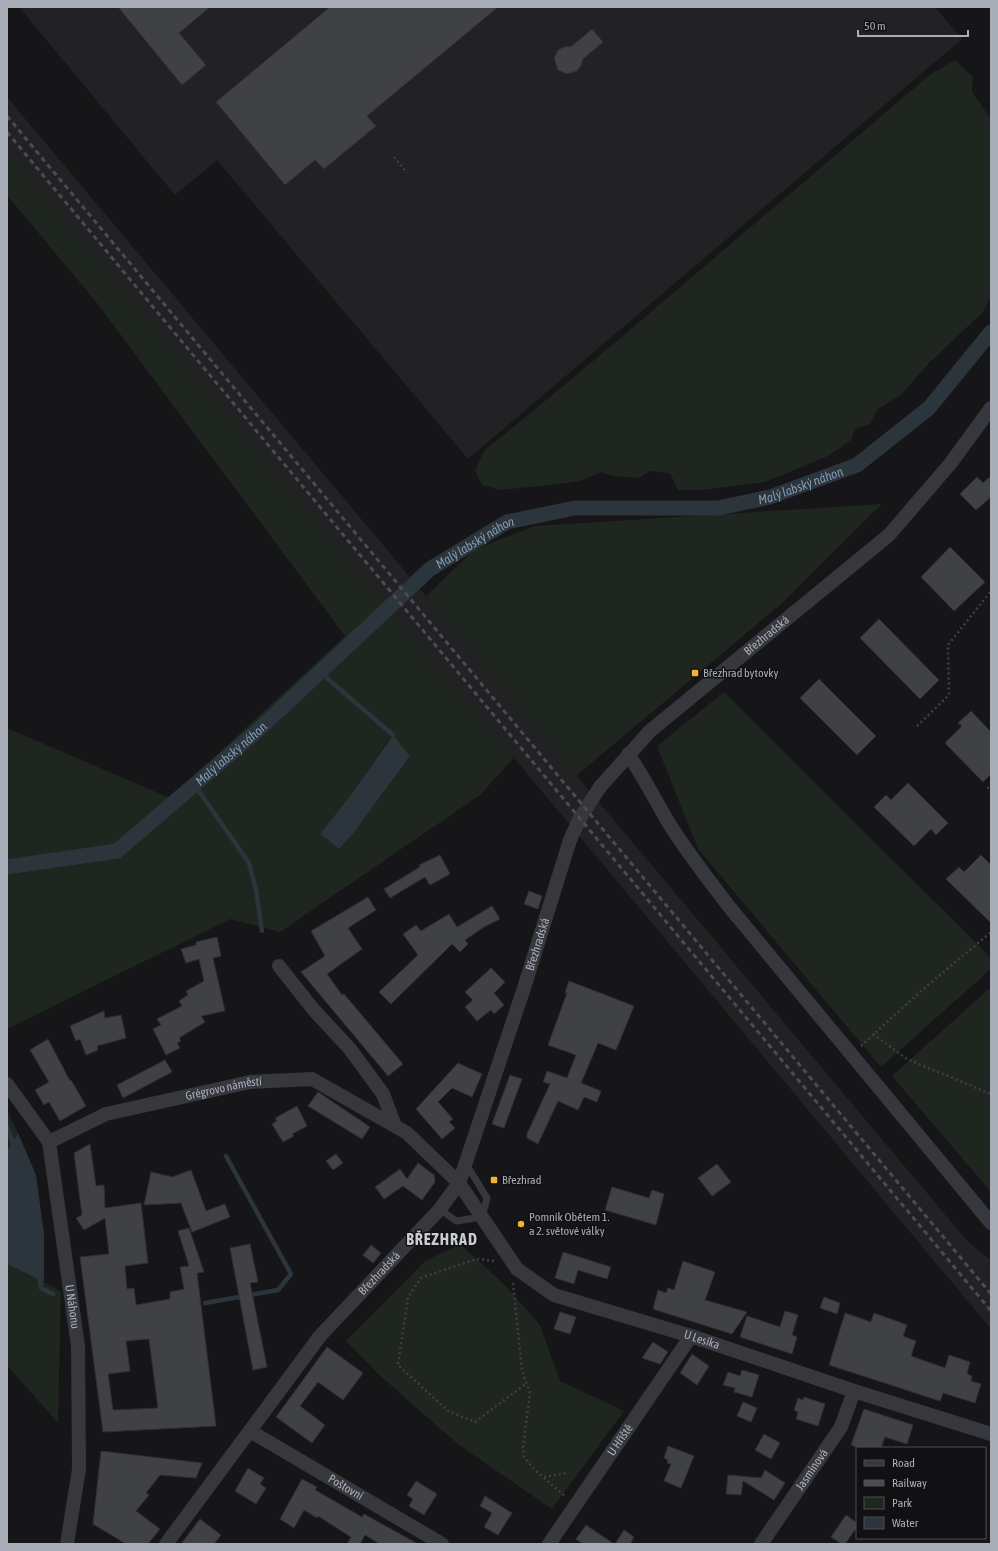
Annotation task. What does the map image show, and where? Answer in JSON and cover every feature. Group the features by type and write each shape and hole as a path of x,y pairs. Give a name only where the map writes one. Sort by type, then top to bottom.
{"street":[{"name":"Březhradská","path":"166,1544 320,1336 440,1209 459,1183 524,988 570,840 586,809 600,787 650,731 889,535 950,464 991,408"},
{"path":"628,754 645,779 669,823 693,860 991,1223"},
{"path":"279,966 313,1009 350,1049 383,1094 395,1126"},
{"name":"Grégrovo náměstí","path":"49,1142 106,1114 250,1082 312,1079 408,1134 459,1183"},
{"name":"U Náhonu","path":"7,1084 49,1142 78,1346 79,1470 67,1544"},
{"name":"U Lesíka","path":"459,1183 517,1269 554,1295 691,1336 854,1391 991,1434"},
{"name":"U Hřiště","path":"549,1544 691,1336"},
{"name":"Jasmínová","path":"761,1544 841,1427 854,1391"},
{"name":"Poštovní","path":"250,1431 442,1544"}],"lane":[{"path":"440,1209 456,1221 482,1217 487,1198 466,1163"}],"path":[{"path":"394,157 407,173"},
{"path":"917,726 949,695 948,645 991,591"},
{"path":"987,788 991,787"},
{"path":"852,1054 921,991 991,932"},
{"path":"873,1034 907,1059 991,1094"},
{"path":"527,1383 475,1422 448,1411 398,1365 408,1297 420,1278 477,1259 513,1263 513,1280 522,1371 527,1383 530,1392 523,1447 524,1457 543,1477 577,1504"},
{"path":"543,1477 567,1473"}],"shaded area":[{"path":"19,7 935,7 962,39 468,459 217,160 175,195"},
{"path":"7,97 969,1243 991,1260 991,1329 7,151"}],"green space":[{"path":"955,60 973,77 972,92 991,119 991,297 983,312 929,363 901,395 878,409 870,424 855,429 851,440 828,456 765,482 702,490 678,490 670,473 650,471 639,478 613,476 601,472 583,480 568,483 501,490 482,485 475,471 484,451 579,373 931,74"},
{"path":"7,151 514,758 480,795 280,932 230,919 7,1029 7,728 170,798 345,636 97,303 7,195","holes":["392,735 410,756 352,835 339,849 320,834 353,792"]},
{"path":"882,504 781,604 576,776 426,596 474,550 535,526"},
{"path":"724,692 991,958 991,969 881,1067 698,849 657,746"},
{"path":"991,987 991,1192 892,1076"},
{"path":"7,1110 18,1133 7,1151"},
{"path":"460,1244 507,1287 540,1325 560,1381 624,1411 552,1509 459,1445 378,1374 346,1341 425,1261"},
{"path":"7,1264 61,1291 58,1423 7,1365"}],"water":[{"path":"393,735 410,756 352,835 339,849 320,834 353,792"},
{"path":"18,1133 36,1175 44,1234 44,1282 7,1264 7,1151"}],"building":[{"path":"118,7 210,7 179,33 206,65 182,85"},
{"path":"330,7 498,7 367,116 376,126 324,169 315,160 285,185 216,102"},
{"path":"592,29 603,42 583,59 581,66 577,71 567,74 558,70 554,58 558,50 564,47 572,46"},
{"path":"991,476 991,497 976,510 960,494 977,477 983,483"},
{"path":"950,547 985,582 954,611 921,577"},
{"path":"879,619 939,680 920,699 860,638"},
{"path":"819,679 876,736 857,755 800,698"},
{"path":"971,711 991,732 991,774 983,782 945,743 962,726 958,723"},
{"path":"908,783 948,823 936,835 931,829 914,846 874,807 886,795 891,800"},
{"path":"440,855 450,874 430,885 425,877 390,898 384,889 420,867 419,865"},
{"path":"981,855 991,865 991,923 946,879 959,867 964,872"},
{"path":"529,891 542,896 538,909 524,904"},
{"path":"368,897 376,910 348,928 362,949 327,974 342,995 344,994 403,1064 388,1076 301,972 325,956 311,931"},
{"path":"492,906 500,919 484,927 465,940 468,944 460,952 452,944 391,1004 379,992 418,955 403,934 416,925 421,931 449,914 457,927"},
{"path":"217,937 221,956 213,958 225,1011 201,1016 205,1022 179,1038 181,1041 177,1043 180,1048 166,1055 153,1029 161,1025 157,1019 182,1006 179,1001 188,995 186,991 204,981 199,959 186,963 181,949 196,945 196,942"},
{"path":"491,968 505,982 494,993 504,1005 494,1014 491,1010 477,1021 465,1007 473,1000 465,992"},
{"path":"569,981 634,1006 616,1050 598,1043 581,1083 601,1091 597,1102 584,1097 578,1110 558,1101 538,1144 527,1138 527,1134 550,1084 543,1082 547,1071 567,1078 576,1055 548,1045 567,993 565,993"},
{"path":"104,1011 105,1018 121,1015 126,1038 97,1046 98,1050 86,1055 80,1039 76,1041 70,1026"},
{"path":"48,1039 70,1081 71,1080 86,1106 60,1121 49,1102 44,1105 35,1090 49,1082 30,1050"},
{"path":"165,1060 172,1072 123,1098 117,1085"},
{"path":"458,1063 482,1074 472,1097 452,1088 438,1102 453,1119 449,1122 455,1128 442,1139 416,1109"},
{"path":"510,1075 522,1079 504,1128 492,1124"},
{"path":"318,1092 370,1127 362,1139 308,1106"},
{"path":"297,1106 307,1126 292,1134 294,1136 283,1142 272,1124 277,1121 275,1118"},
{"path":"90,1144 96,1186 104,1185 105,1208 141,1203 148,1263 125,1266 127,1289 134,1288 136,1305 170,1299 170,1292 184,1289 180,1267 189,1266 178,1231 189,1228 204,1272 197,1273 216,1426 103,1432 80,1257 109,1254 105,1218 84,1230 76,1218 82,1215 74,1153","holes":["149,1339 158,1408 113,1410 108,1374 130,1371 126,1341"]},
{"path":"336,1154 343,1163 333,1170 326,1161"},
{"path":"418,1163 434,1175 435,1182 422,1200 403,1186 384,1199 375,1187 400,1169 407,1179"},
{"path":"717,1164 731,1182 712,1196 698,1178"},
{"path":"191,1170 206,1211 225,1204 230,1217 192,1232 181,1203 144,1205 151,1172 172,1177"},
{"path":"612,1187 649,1198 652,1190 664,1194 656,1225 605,1210"},
{"path":"250,1244 258,1282 250,1283 267,1367 253,1370 230,1248"},
{"path":"371,1245 381,1253 373,1263 363,1255"},
{"path":"563,1252 611,1267 607,1279 578,1270 574,1284 555,1278"},
{"path":"683,1261 715,1272 705,1300 747,1312 732,1334 653,1309 658,1290 666,1293 668,1288 674,1290"},
{"path":"824,1297 840,1303 837,1314 820,1308"},
{"path":"785,1311 798,1315 792,1335 797,1337 792,1354 740,1337 747,1316 780,1327"},
{"path":"560,1312 576,1317 570,1334 554,1329"},
{"path":"845,1313 871,1322 874,1313 907,1325 903,1336 916,1341 911,1356 945,1368 949,1355 970,1362 967,1374 972,1376 971,1381 981,1384 975,1403 943,1393 940,1401 829,1365"},
{"path":"653,1342 668,1352 660,1364 642,1358"},
{"path":"327,1347 363,1373 343,1400 318,1382 300,1406 325,1425 312,1443 276,1417"},
{"path":"692,1354 709,1366 697,1385 680,1373"},
{"path":"742,1370 759,1375 752,1397 734,1392 735,1388 723,1385 728,1372 740,1376"},
{"path":"804,1397 825,1404 818,1426 796,1419 798,1412 794,1410 798,1398 803,1400"},
{"path":"743,1402 757,1408 751,1422 737,1416"},
{"path":"864,1409 913,1425 907,1444 885,1437 881,1447 857,1447 851,1445"},
{"path":"764,1434 780,1443 771,1459 755,1450"},
{"path":"668,1446 694,1456 681,1488 664,1481 671,1464 667,1463 668,1460 664,1458"},
{"path":"101,1451 202,1463 196,1478 160,1475 146,1493 149,1495 136,1511 160,1529 148,1544 126,1544 93,1524"},
{"path":"248,1468 264,1478 260,1484 266,1488 256,1504 235,1491"},
{"path":"765,1470 785,1483 774,1500 743,1481 741,1495 726,1494 728,1475 761,1478"},
{"path":"302,1479 317,1487 315,1490 362,1517 364,1514 418,1544 380,1544 365,1535 360,1544 347,1544 351,1537 318,1516 317,1518 304,1510 294,1528 280,1519"},
{"path":"416,1481 437,1494 424,1515 409,1506 413,1499 407,1495"},
{"path":"485,1496 512,1513 498,1535 484,1527 492,1513 480,1506"},
{"path":"846,1515 856,1522 856,1528 845,1544 842,1544 831,1537"},
{"path":"200,1519 221,1535 214,1544 181,1544"},
{"path":"586,1525 614,1544 583,1544 576,1539"},
{"path":"624,1530 634,1537 630,1544 615,1544"}],"waterway":[{"name":"Malý labský náhon","path":"7,867 117,851 256,732 430,569 507,522 575,508 719,508 770,497 857,465 929,408 991,332"},
{"path":"320,672 393,735"},
{"path":"194,784 249,863 256,890 262,931"},
{"path":"7,1126 14,1147"},
{"path":"205,1303 278,1290 291,1274 226,1156"},
{"path":"39,1274 41,1288 53,1294"}],"railway":[{"path":"7,116 991,1294"},
{"path":"7,132 991,1311"}],"place":[{"name":"Březhrad bytovky","path":"695,673"},
{"name":"Březhrad","path":"494,1180"},
{"name":"Pomník Obětem 1. a 2. světové války","path":"521,1224"}],"district":[{"name":"BŘEZHRAD","path":"442,1239"}]}
